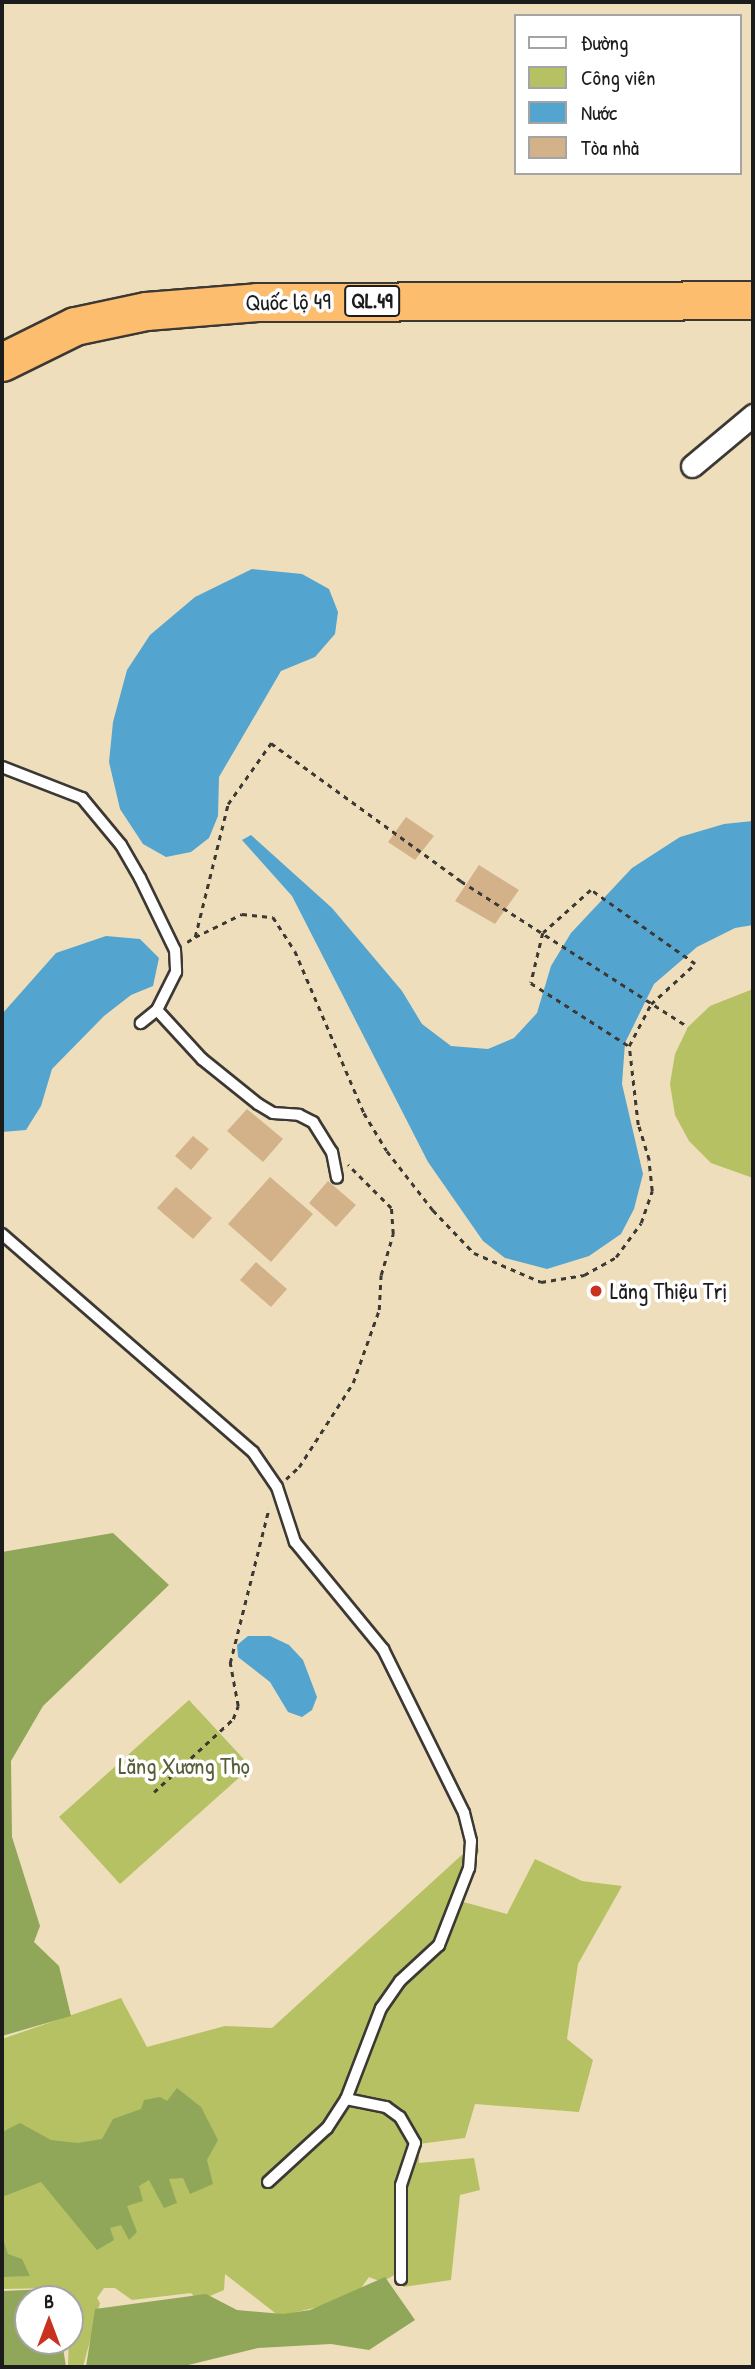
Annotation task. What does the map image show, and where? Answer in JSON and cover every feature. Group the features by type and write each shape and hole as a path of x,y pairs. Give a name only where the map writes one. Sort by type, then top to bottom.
{"highway":[{"name":"Quốc lộ 49","path":"2,362 75,326 146,311 257,302 753,300"}],"street":[{"path":"692,467 753,415"}],"lane":[{"path":"2,767 82,797 121,845 175,950 176,972 157,1010 141,1023"},
{"path":"157,1010 202,1059 258,1104 273,1113 299,1115 313,1122 332,1152 337,1178"},
{"path":"2,1234 253,1452 277,1487 295,1542 383,1649 464,1813 471,1841 468,1868 445,1934 381,2008 346,2099 327,2128 268,2182"},
{"path":"346,2099 386,2107 400,2118 415,2143 401,2185 401,2279"}],"path":[{"path":"195,937 228,804 271,743 461,881 688,1027"},
{"path":"175,950 242,914 273,917 295,951 365,1113 387,1151 433,1210 474,1253 541,1282 584,1275 616,1257 641,1223 652,1191 649,1160 638,1125 629,1046 651,1004 695,964 591,890 543,933 531,983 537,990 629,1046"},
{"path":"155,1792 233,1719 238,1706 230,1663 235,1634 277,1487 299,1467 353,1383 371,1341 393,1234 391,1208 332,1152"}],"green space":[{"path":"753,989 753,1178 711,1163 689,1141 675,1115 670,1084 675,1054 688,1027 710,1006"},
{"path":"113,1533 169,1585 43,1706 11,1761 12,1837 40,1926 34,1942 59,1966 71,2016 2,2036 2,1552"},
{"name":"Lăng Xương Thọ","path":"189,1700 251,1767 120,1884 59,1817"},
{"path":"476,1842 479,1851 460,1901 507,1914 535,1859 582,1881 622,1886 578,1964 567,2039 593,2060 579,2112 475,2104 465,2138 419,2144 419,2163 474,2158 480,2190 460,2195 451,2280 403,2287 404,2276 396,2274 382,2282 369,2277 353,2299 279,2316 225,2274 224,2290 198,2301 191,2293 132,2300 115,2288 104,2288 97,2298 100,2303 83,2367 68,2367 68,2355 84,2355 84,2285 14,2285 14,2289 2,2289 2,2039 121,1998 147,2047 225,2026 272,2028"},
{"path":"177,2088 201,2107 218,2140 207,2160 213,2184 190,2194 183,2178 169,2179 177,2203 164,2208 149,2180 139,2186 143,2201 127,2206 137,2232 129,2240 121,2225 110,2228 114,2240 97,2250 41,2182 2,2197 2,2132 20,2123 51,2140 78,2143 102,2139 113,2119 141,2109 144,2100 160,2097 167,2101"},
{"path":"2,2236 8,2254 22,2259 30,2276 2,2277"},
{"path":"385,2277 415,2320 369,2350 331,2344 258,2348 180,2367 86,2367 95,2309 206,2294 237,2310 283,2314 310,2310"},
{"path":"14,2290 14,2355 64,2355 66,2367 2,2367 2,2291"}],"water":[{"path":"252,569 302,574 329,589 338,612 335,634 315,657 281,671 219,777 218,816 209,838 191,852 166,857 143,844 120,809 109,762 113,722 127,670 150,635 195,597"},
{"path":"753,821 753,925 735,928 697,947 654,984 625,1043 622,1084 643,1174 634,1209 621,1234 589,1256 547,1269 505,1258 483,1241 428,1162 292,896 242,840 251,835 332,908 402,991 422,1024 451,1046 488,1049 514,1038 537,1013 551,966 571,933 632,868 680,837 724,824"},
{"path":"106,936 140,939 159,958 153,986 131,995 104,1016 52,1069 41,1106 26,1130 2,1132 2,1014 56,953"},
{"path":"248,1636 270,1636 289,1645 303,1660 317,1697 312,1710 302,1717 288,1712 270,1682 238,1657 237,1645"}],"building":[{"path":"406,817 434,836 415,860 388,842"},
{"path":"479,865 519,890 495,924 455,901"},
{"path":"247,1109 283,1139 263,1162 227,1131"},
{"path":"193,1136 209,1149 191,1170 175,1156"},
{"path":"270,1177 313,1214 271,1262 228,1224"},
{"path":"328,1181 356,1205 336,1227 309,1203"},
{"path":"176,1187 212,1218 193,1239 157,1208"},
{"path":"256,1262 287,1289 271,1307 240,1280"}],"place":[{"name":"Lăng Thiệu Trị","path":"596,1291"}]}
